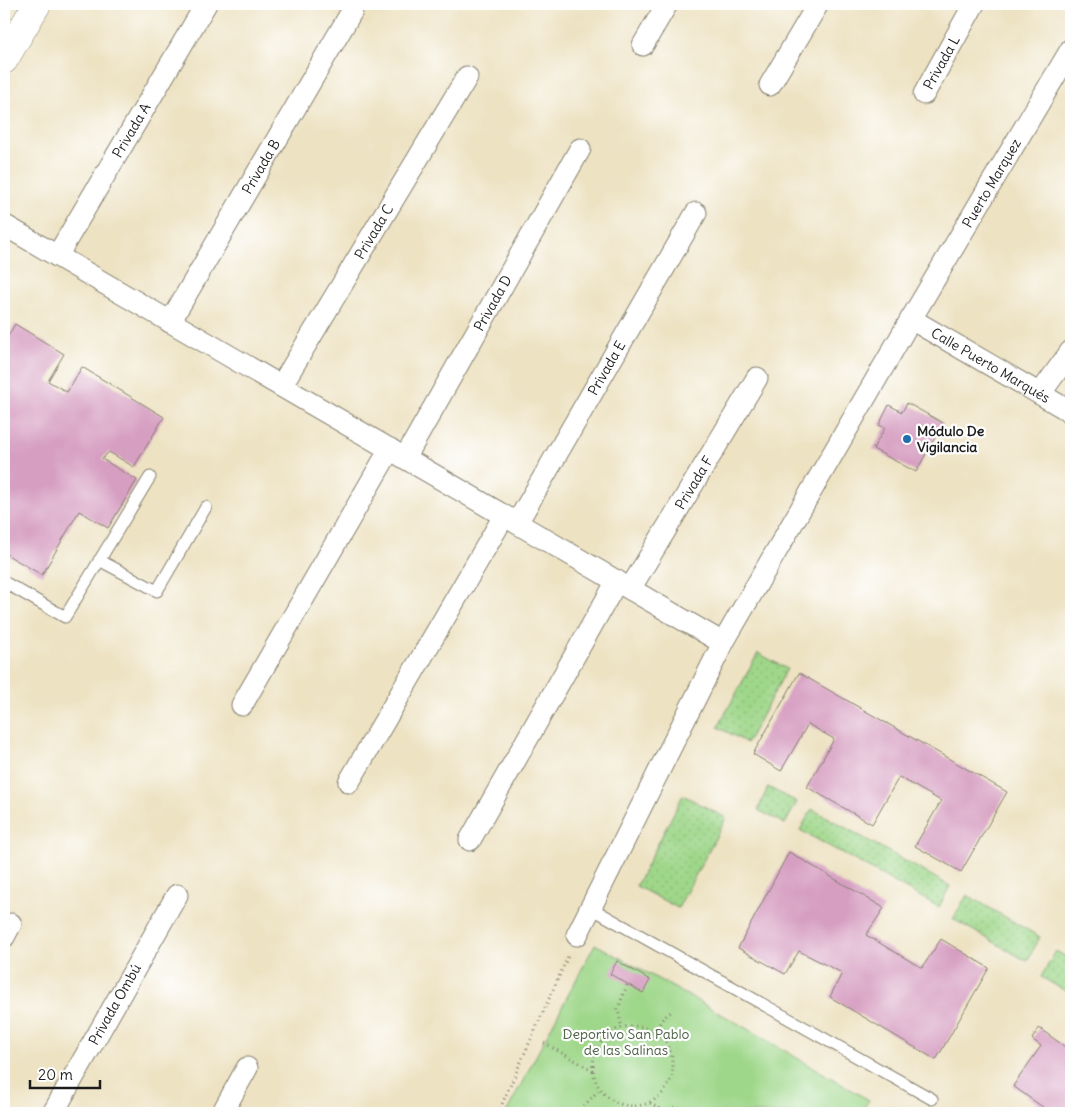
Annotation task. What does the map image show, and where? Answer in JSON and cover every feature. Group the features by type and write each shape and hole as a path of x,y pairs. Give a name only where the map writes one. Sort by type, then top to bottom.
{"main road":[{"path":"4,57 36,4"}],"street":[{"name":"Privada A","path":"57,256 206,4"},
{"path":"643,45 667,4"},
{"path":"770,85 818,4"},
{"name":"Privada L","path":"924,94 974,4"},
{"name":"Privada B","path":"170,322 352,11"},
{"name":"Puerto Marquez","path":"577,935 723,643 1071,48"},
{"name":"Privada C","path":"281,386 467,77"},
{"name":"Privada D","path":"242,705 397,454 580,149"},
{"name":"Privada E","path":"349,782 696,213"},
{"path":"4,225 723,643"},
{"name":"Calle Puerto Marqués","path":"911,319 1071,412"},
{"path":"1040,394 1071,351"},
{"name":"Privada F","path":"470,840 624,585 757,378"},
{"name":"Privada Ombú","path":"53,1113 177,895"},
{"path":"222,1113 247,1068"}],"lane":[{"path":"4,582 65,617 150,477"},
{"path":"99,560 157,591 206,507"},
{"path":"591,908 932,1099"}],"path":[{"path":"498,1113 577,935"},
{"path":"622,1029 618,1009 627,985"},
{"path":"654,1032 663,1018 671,1012"},
{"path":"641,1027 654,1032 664,1041 671,1053 673,1065 672,1078 666,1090 657,1099 646,1105 633,1106 621,1104 609,1098 600,1089 594,1071 595,1057 604,1039 615,1031 622,1029 641,1027"},
{"path":"544,1043 594,1071"},
{"path":"577,1113 600,1089"},
{"path":"649,1102 666,1113 676,1107 683,1109 687,1113"},
{"path":"535,1113 546,1110 562,1113"}],"green space":[{"path":"758,653 787,669 747,743 718,727"},
{"path":"768,787 797,802 785,824 758,810"},
{"path":"683,795 726,818 678,908 636,886"},
{"path":"812,809 950,886 939,907 800,830"},
{"path":"967,895 1040,937 1027,961 953,919"},
{"name":"Deportivo San Pablo de las Salinas","path":"595,944 739,1024 869,1100 861,1113 506,1113"},
{"path":"1056,951 1071,960 1071,994 1041,977"}],"building":[{"path":"15,324 64,354 48,381 67,392 82,367 164,417 134,467 109,452 102,459 137,480 108,528 79,511 42,575 4,553 4,343"},
{"name":"Módulo De Vigilancia","path":"907,403 943,423 916,472 873,449 885,428 879,425 889,405 902,412"},
{"path":"799,673 1007,792 961,872 915,846 941,801 899,777 872,824 807,787 834,739 808,724 781,771 753,754"},
{"path":"789,852 884,908 866,935 922,968 941,939 989,968 936,1060 830,997 842,973 799,951 785,974 738,948"},
{"path":"617,961 650,980 643,993 610,974"},
{"path":"1039,1028 1071,1051 1071,1113 1051,1113 1013,1086 1041,1046 1032,1039"}],"place":[{"name":"Módulo De Vigilancia","path":"907,439"}]}
